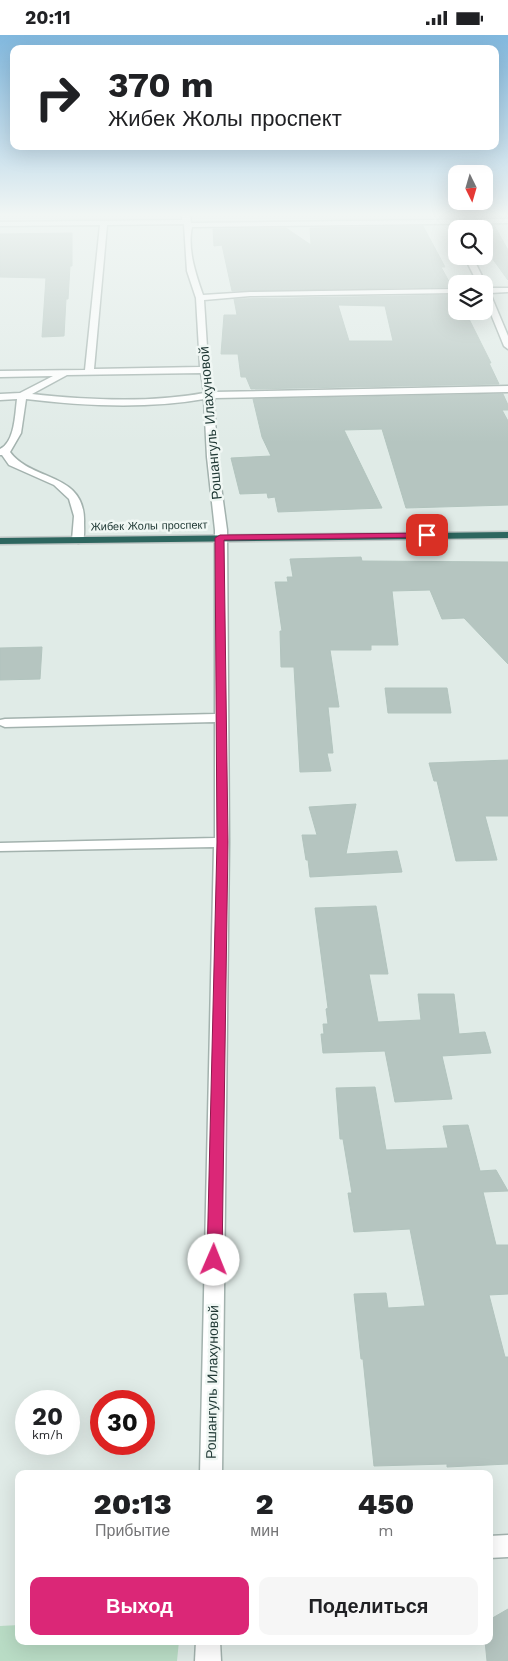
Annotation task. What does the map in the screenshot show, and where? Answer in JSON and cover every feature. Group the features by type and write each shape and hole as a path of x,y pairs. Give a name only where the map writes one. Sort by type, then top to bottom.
{"highway":[{"name":"Жибек Жолы проспект","path":"0,541 508,535"}],"street":[{"path":"90,372 98,291"},
{"name":"Рошангуль Илахуновой","path":"198,291 200,298 204,363 209,395 212,457 221,530 222,842 211,1470"},
{"path":"200,298 250,294 448,291"},
{"path":"493,310 508,346"},
{"path":"0,374 206,370"},
{"path":"22,396 65,373"},
{"path":"0,397 22,396 67,401 176,401 209,395 508,389"},
{"path":"22,396 18,433 10,447 3,452 13,463 58,483 74,498 79,516 78,540"},
{"path":"5,723 221,718"},
{"path":"0,847 222,842"},
{"path":"493,1547 508,1546"}],"green space":[{"path":"15,1625 15,1645 179,1645 177,1661 0,1661 0,1626"}],"building":[{"path":"45,291 68,291 68,299 66,299 64,336 42,337"},
{"path":"448,295 448,320 470,320 491,363 489,363 499,384 251,389 246,377 241,377 238,354 221,354 224,315 237,315 234,299","holes":["338,305 385,306 393,341 349,341"]},
{"path":"503,394 508,405 508,410 502,410 508,421 508,505 406,508 382,429 344,430 382,508 278,512 275,497 268,498 267,493 240,494 231,458 271,456 262,437 253,399"},
{"path":"361,557 362,561 508,562 508,664 464,618 442,619 430,590 392,591 398,645 371,645 371,650 330,650 339,707 328,707 333,753 327,753 331,771 300,772 294,667 281,667 280,631 282,631 275,582 288,582 287,577 293,577 290,559"},
{"path":"42,647 40,679 0,680 0,648"},
{"path":"385,688 447,688 451,713 388,713"},
{"path":"508,760 508,816 485,816 497,860 456,861 437,781 434,781 429,763"},
{"path":"356,804 346,854 397,851 402,872 310,877 302,835 317,835 309,807"},
{"path":"376,906 388,974 369,974 378,1022 421,1020 418,994 454,994 459,1034 485,1032 491,1053 442,1056 452,1099 395,1102 385,1051 323,1053 321,1034 324,1034 323,1024 328,1024 326,1009 328,1008 315,908"},
{"path":"375,1087 386,1150 448,1148 443,1126 468,1125 480,1171 496,1170 508,1191 483,1192 496,1245 508,1245 508,1294 489,1295 505,1357 508,1357 508,1464 447,1467 447,1464 374,1466 354,1294 386,1293 388,1308 425,1306 410,1229 354,1232 348,1193 352,1193 343,1139 340,1139 336,1088"},
{"path":"508,1609 508,1661 487,1661 485,1645 493,1645 493,1618"}],"route":[{"path":"214,1260 222,842 220,538 427,535"}]}
